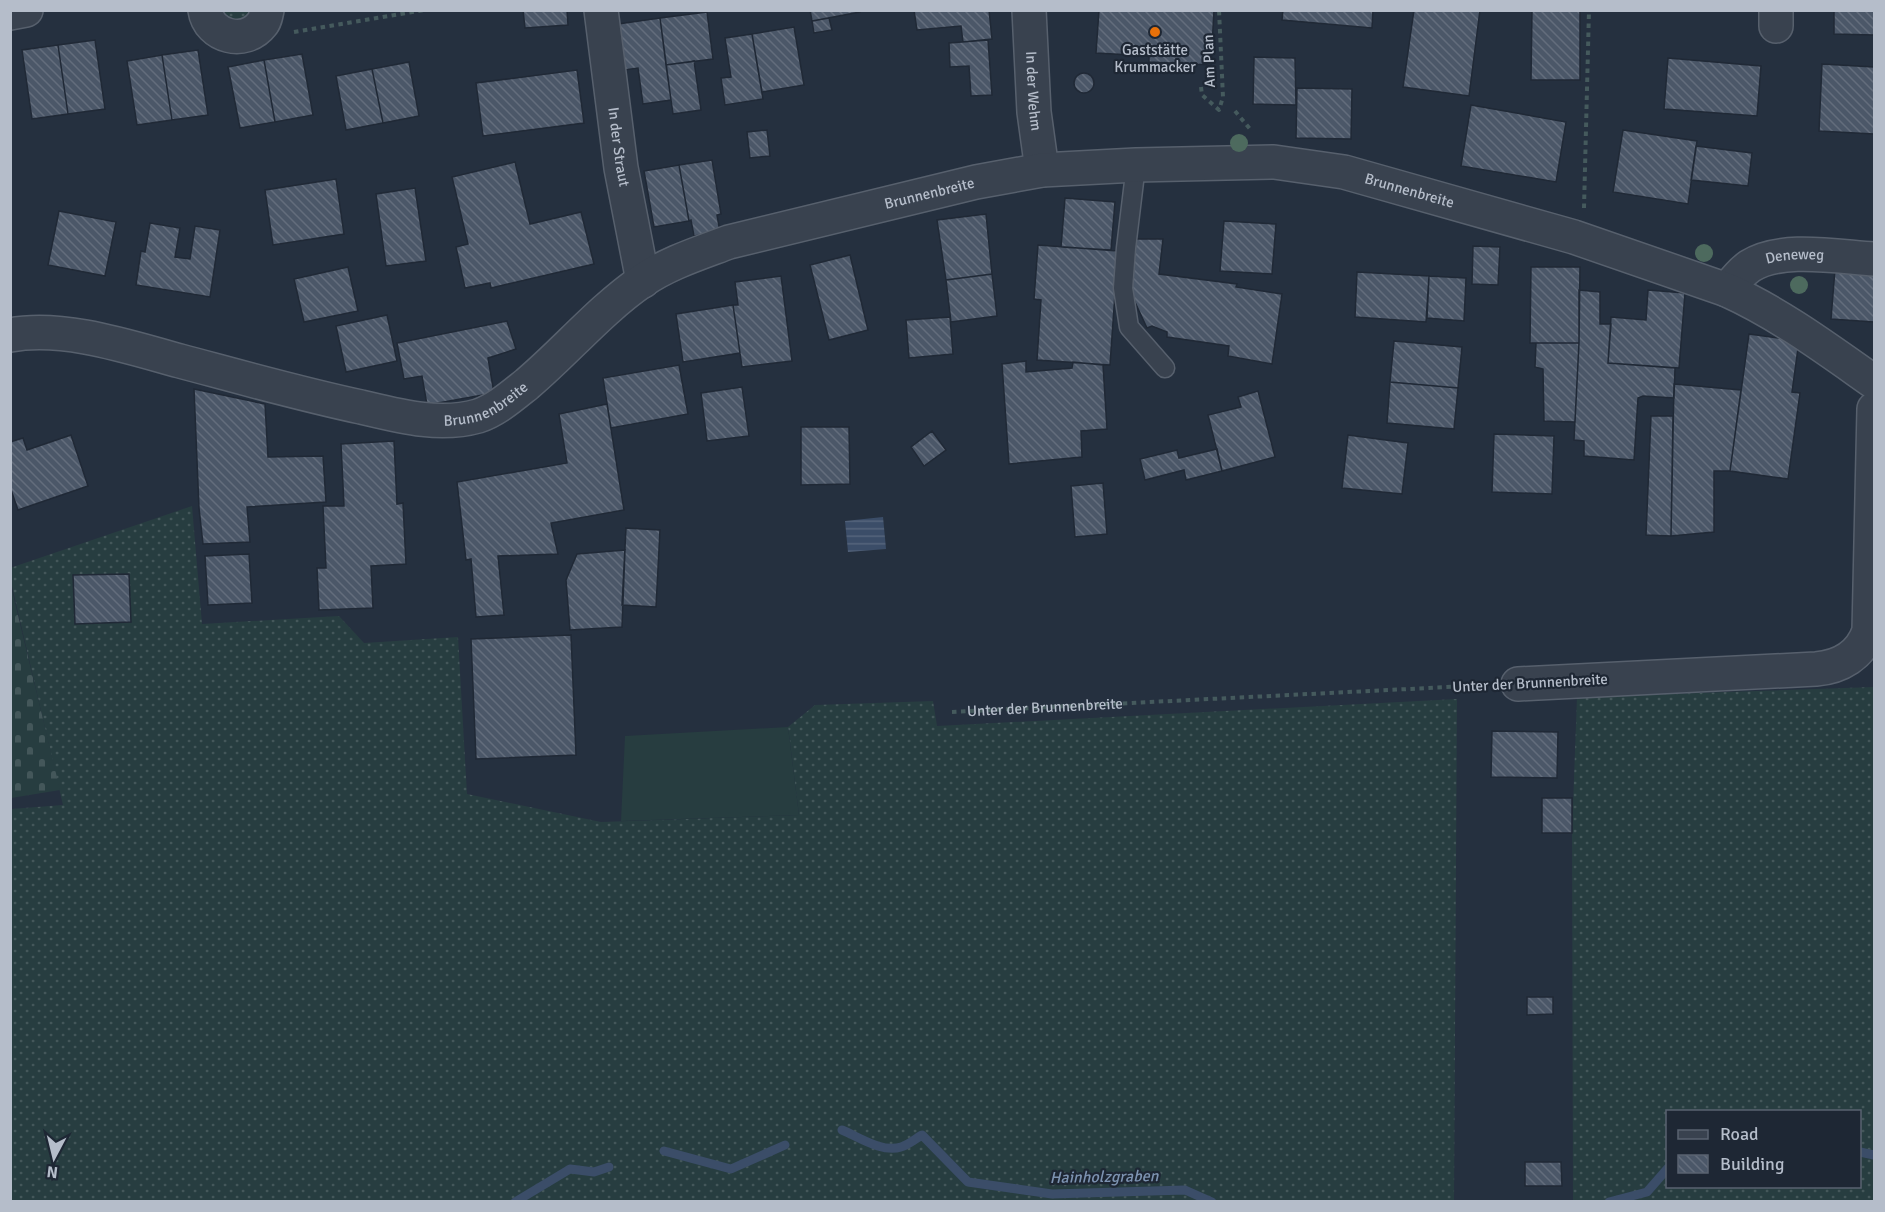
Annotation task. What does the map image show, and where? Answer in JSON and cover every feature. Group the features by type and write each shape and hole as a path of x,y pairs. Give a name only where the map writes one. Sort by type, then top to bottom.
{"street":[{"path":"10,13 26,10"},
{"path":"205,10 206,18 217,31 233,37 249,35 265,17"},
{"name":"In der Straut","path":"601,10 621,168 643,281"},
{"name":"In der Wehm","path":"1029,10 1034,112 1042,170"},
{"name":"Brunnenbreite","path":"10,335 58,334 105,342 319,398 399,416 427,420 456,420 479,416 496,407 540,372 643,281 698,253 729,242 976,182 1042,170 1274,162 1344,172 1574,237 1727,290 1803,332 1875,382"},
{"name":"Deneweg","path":"1727,290 1749,266 1779,256 1800,254 1875,259"},
{"name":"Unter der Brunnenbreite","path":"1518,684 1816,669 1834,666 1851,657 1869,632 1875,409"}],"lane":[{"path":"1136,165 1123,288 1129,327 1165,368"}],"path":[{"path":"265,17 283,33 424,10"},
{"name":"Am Plan","path":"1201,87 1202,95 1219,110 1223,97 1219,10"},
{"path":"1584,209 1589,10"},
{"name":"Unter der Brunnenbreite","path":"952,712 1518,684"}],"green space":[{"path":"218,11 253,11 236,25"},
{"path":"192,506 202,624 339,616 364,643 458,637 467,794 601,822 799,815 788,727 815,705 933,701 937,726 1457,699 1454,1201 11,1201 11,809 63,805 11,582 10,568"},
{"path":"10,582 60,790 11,798 10,798"},
{"path":"1874,687 1874,1201 1573,1202 1572,833 1577,697"},
{"path":"788,727 799,815 621,821 625,736"}],"water":[{"path":"883,517 886,549 848,552 845,521"}],"building":[{"path":"523,10 567,10 568,25 525,28"},
{"path":"810,10 859,10 860,12 812,21"},
{"path":"914,10 989,10 992,39 963,42 961,26 917,30"},
{"name":"Gaststätte Krummacker","path":"1099,10 1214,10 1211,65 1149,62 1149,56 1096,53"},
{"path":"1283,10 1373,10 1372,28 1282,20"},
{"path":"1414,10 1480,10 1469,96 1403,87"},
{"path":"1532,10 1580,10 1580,80 1531,80"},
{"path":"1834,10 1874,10 1874,35 1834,34"},
{"path":"707,12 713,59 666,65 660,18"},
{"path":"660,18 671,100 643,104 638,68 617,71 611,25"},
{"path":"829,18 832,30 814,33 812,21"},
{"path":"794,27 804,85 762,92 752,34"},
{"path":"752,34 763,99 725,105 721,78 731,77 725,38"},
{"path":"95,40 105,109 68,114 58,45"},
{"path":"988,40 992,95 971,96 969,66 950,67 949,43"},
{"path":"58,45 68,114 32,119 22,50"},
{"path":"198,50 208,115 172,120 162,55"},
{"path":"302,54 313,115 275,122 264,60"},
{"path":"162,55 172,120 137,125 127,61"},
{"path":"1254,57 1295,58 1296,105 1253,104"},
{"path":"1668,58 1761,66 1757,116 1664,109"},
{"path":"264,60 275,122 240,128 228,67"},
{"path":"694,61 701,110 673,114 666,65"},
{"path":"409,62 419,116 383,123 372,69"},
{"path":"1822,64 1874,67 1874,134 1819,131"},
{"path":"372,69 383,123 346,130 336,76"},
{"path":"577,70 584,123 483,136 476,83"},
{"path":"1084,73 1091,76 1094,83 1091,90 1084,93 1077,90 1074,83 1077,76"},
{"path":"1297,88 1352,89 1351,139 1296,138"},
{"path":"1471,105 1566,122 1556,182 1461,166"},
{"path":"767,130 770,156 750,158 747,132"},
{"path":"1623,130 1697,141 1688,204 1613,192"},
{"path":"1696,146 1752,153 1748,186 1691,180"},
{"path":"712,160 721,214 717,215 720,232 694,236 679,165"},
{"path":"515,162 530,224 581,212 594,264 491,288 490,283 465,288 456,247 468,244 452,177"},
{"path":"679,165 689,221 654,227 644,171"},
{"path":"336,179 344,234 273,245 265,190"},
{"path":"415,188 426,261 386,266 376,194"},
{"path":"1065,198 1115,202 1111,250 1061,247"},
{"path":"59,211 116,222 105,276 48,265"},
{"path":"986,214 992,274 946,280 937,220"},
{"path":"1224,221 1276,224 1272,274 1220,271"},
{"path":"150,223 180,228 175,257 190,259 195,226 220,230 210,297 136,285 141,251 145,252"},
{"path":"1131,239 1163,239 1159,274 1237,284 1236,287 1282,294 1272,364 1228,356 1229,346 1167,337 1167,332 1152,326 1147,328 1128,287"},
{"path":"1038,245 1118,251 1110,365 1037,360 1041,300 1034,299"},
{"path":"1473,246 1500,247 1498,285 1472,284"},
{"path":"850,255 868,330 829,340 810,265"},
{"path":"348,267 358,311 304,322 294,279"},
{"path":"1531,267 1580,267 1579,343 1530,343"},
{"path":"1835,269 1874,272 1874,322 1831,319"},
{"path":"1357,272 1429,276 1426,322 1355,317"},
{"path":"992,274 997,316 951,322 946,280"},
{"path":"781,276 792,361 742,367 733,305 738,305 735,282"},
{"path":"1429,276 1466,278 1464,321 1427,318"},
{"path":"1579,290 1600,292 1600,324 1611,324 1608,363 1675,368 1674,398 1643,396 1638,398 1634,460 1584,456 1584,441 1574,440"},
{"path":"1648,290 1685,293 1679,368 1608,363 1611,317 1646,320"},
{"path":"733,305 740,353 683,362 676,314"},
{"path":"387,315 397,361 346,372 336,326"},
{"path":"950,317 953,354 909,358 906,320"},
{"path":"507,321 516,349 488,358 494,393 427,405 422,376 404,379 397,343"},
{"path":"1749,334 1799,341 1792,392 1800,393 1788,479 1730,471"},
{"path":"1394,341 1462,347 1458,388 1390,382"},
{"path":"1536,343 1579,343 1575,422 1544,421 1543,369 1535,367"},
{"path":"1026,361 1026,372 1072,368 1073,362 1103,365 1107,429 1081,431 1082,457 1009,464 1002,364"},
{"path":"679,365 688,414 611,428 603,378"},
{"path":"1390,382 1458,388 1454,429 1387,423"},
{"path":"1674,384 1741,390 1730,471 1714,471 1714,532 1671,536"},
{"path":"742,387 749,436 707,441 701,393"},
{"path":"194,389 265,404 268,457 323,456 326,502 247,507 250,542 203,544 199,508"},
{"path":"1258,391 1275,457 1222,471 1208,415 1241,407 1238,397"},
{"path":"607,404 624,510 551,523 558,554 498,556 504,615 476,617 471,559 466,560 457,482 567,463 559,414"},
{"path":"1651,416 1673,416 1671,536 1646,535"},
{"path":"801,427 849,427 850,484 801,485"},
{"path":"932,431 946,450 924,466 911,447"},
{"path":"1494,434 1554,436 1552,494 1492,492"},
{"path":"71,435 88,486 18,510 10,487 10,442 23,438 27,450"},
{"path":"1348,435 1408,443 1402,494 1342,488"},
{"path":"394,441 397,504 403,503 406,564 371,566 373,608 319,610 317,568 326,568 323,506 344,506 341,444"},
{"path":"1217,449 1222,471 1186,480 1184,470 1145,480 1140,459 1177,450 1179,458"},
{"path":"1103,483 1107,534 1075,537 1071,486"},
{"path":"626,528 660,530 656,607 622,605"},
{"path":"625,550 622,627 570,630 566,580 577,554"},
{"path":"249,554 252,603 208,605 205,556"},
{"path":"129,574 131,622 75,624 73,575"},
{"path":"571,635 576,755 476,759 471,639"},
{"path":"1492,731 1558,732 1557,778 1491,777"},
{"path":"1542,798 1572,798 1572,833 1542,833"},
{"path":"1527,997 1553,997 1553,1014 1527,1015"},
{"path":"1525,1162 1561,1162 1562,1186 1525,1186"}],"waterway":[{"name":"Hainholzgraben","path":"842,1130 886,1148 904,1146 922,1135 968,1182 1052,1194 1185,1190 1212,1202"},
{"name":"Hainholzgraben","path":"664,1151 731,1169 785,1145"},
{"name":"Hainholzgraben","path":"1861,1152 1874,1155"},
{"name":"Hainholzgraben","path":"515,1202 570,1169 594,1172 609,1167"},
{"name":"Hainholzgraben","path":"1609,1202 1647,1192 1666,1170"}],"place":[{"name":"Gaststätte Krummacker","path":"1155,32"}]}
